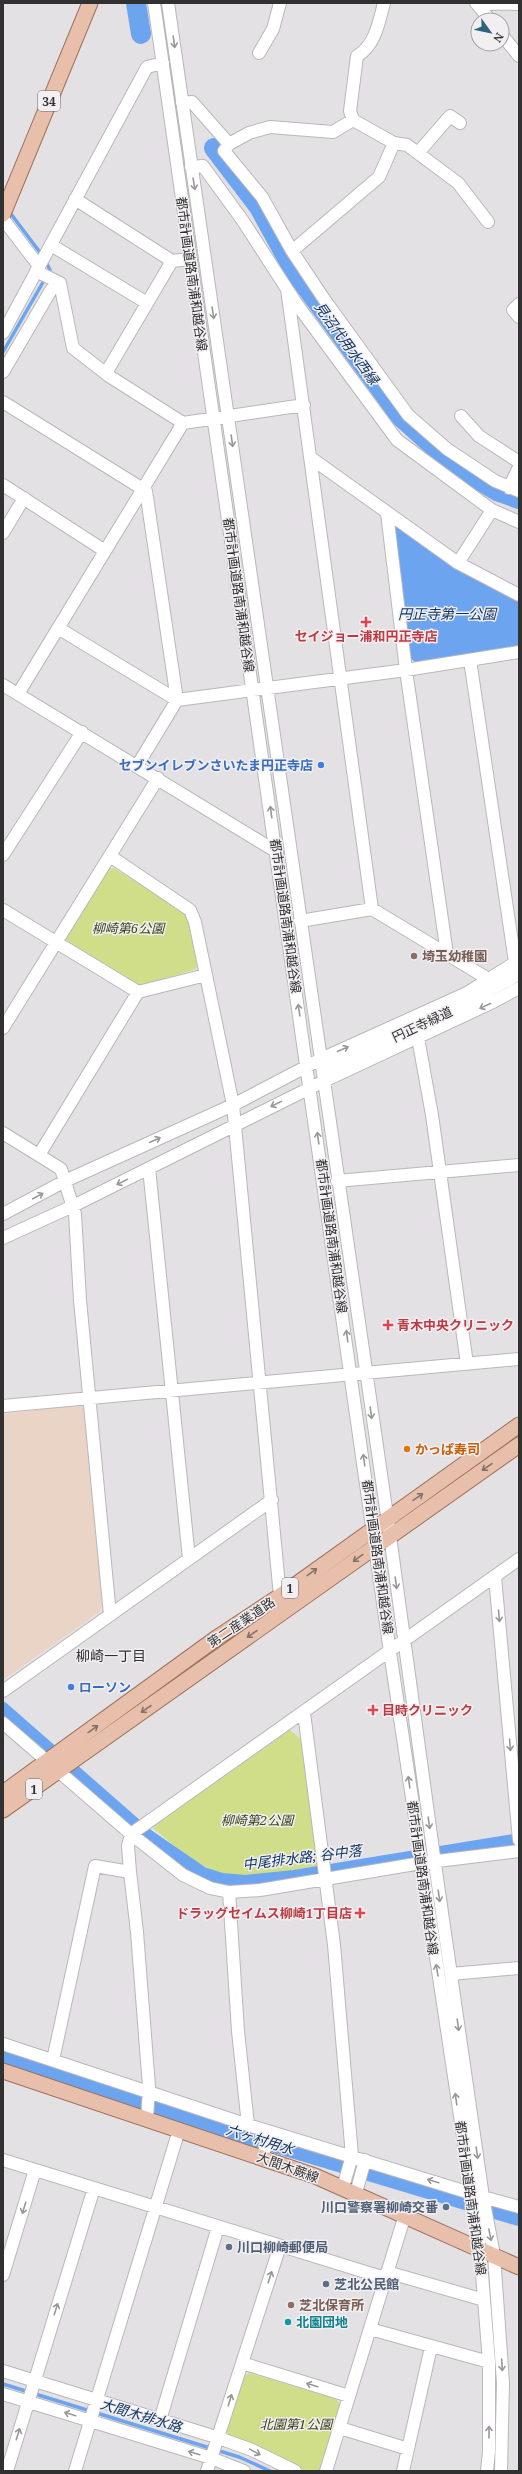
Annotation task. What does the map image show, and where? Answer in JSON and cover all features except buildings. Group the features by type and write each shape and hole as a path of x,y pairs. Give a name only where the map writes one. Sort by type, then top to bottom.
{"main road":[{"name":"34","path":"5,211 90,3"},
{"name":"第二産業道路","path":"3,1810 59,1762 218,1637 280,1596 519,1425"},
{"name":"第二産業道路","path":"3,1793 59,1762 390,1536 519,1445"},
{"name":"大間木蕨線","path":"3,2071 262,2158 350,2190 519,2267"}],"street":[{"name":"都市計画道路南浦和越谷線","path":"154,3 252,689 308,1066 374,1528 390,1652 470,2193 480,2249 489,2362 490,2451 487,2471"},
{"name":"都市計画道路南浦和越谷線","path":"168,3 229,417 337,1181 390,1536 483,2197 494,2255 503,2383 501,2471"},
{"path":"259,53 273,29 280,3"},
{"path":"384,3 378,26 367,51 357,56 350,111 353,120 394,143 407,145 458,183 488,222"},
{"path":"476,3 518,3"},
{"path":"476,3 483,12"},
{"path":"510,45 519,56"},
{"path":"3,333 147,67 163,63"},
{"path":"182,103 192,102 229,144"},
{"path":"418,153 450,116 460,124"},
{"path":"353,120 333,132 270,127 249,133 229,144 224,151 262,197 292,251 408,415 447,449 495,481 514,489 519,467"},
{"path":"292,251 379,177 394,143"},
{"path":"191,167 203,166 243,221 287,289 397,440 492,510 519,522"},
{"path":"75,199 172,261 190,259"},
{"path":"5,211 38,269 60,283 73,348 106,373 183,423 304,405"},
{"path":"51,245 147,303"},
{"path":"106,373 172,261"},
{"path":"3,372 51,290 60,283"},
{"path":"287,289 372,909"},
{"path":"519,304 513,310 519,317"},
{"path":"3,402 146,491 177,700 137,766"},
{"path":"462,416 479,436 519,462"},
{"path":"18,694 183,423"},
{"path":"311,458 458,563 519,594"},
{"path":"3,485 105,551"},
{"path":"3,533 24,498"},
{"path":"458,563 492,510"},
{"path":"387,513 406,670 447,954"},
{"path":"58,628 177,700 406,670 519,652"},
{"path":"3,1238 73,1206 311,1088 322,1070 467,993 490,980 517,961 470,660"},
{"path":"3,685 158,778 276,852"},
{"path":"3,855 82,732"},
{"path":"3,1028 158,778"},
{"path":"110,856 190,910 195,922 233,1105 280,1596"},
{"path":"300,921 372,909 490,980"},
{"path":"3,910 55,944 138,992"},
{"path":"39,1155 138,992 206,974"},
{"name":"円正寺緑道","path":"322,1070 459,1007 519,974"},
{"path":"3,1214 65,1181 233,1105 308,1066 322,1070 418,1038 519,988"},
{"path":"418,1038 467,1364"},
{"path":"3,1133 61,1169 73,1206 89,1398 110,1615"},
{"path":"337,1181 519,1165"},
{"path":"149,1168 189,1559"},
{"path":"3,1406 519,1359"},
{"path":"3,1691 272,1500"},
{"path":"146,2119 149,2093 137,1932 128,1846 131,1834 390,1652 519,1559"},
{"path":"495,1577 519,1840"},
{"path":"304,1712 325,1871 352,2156 350,2190"},
{"path":"3,1723 59,1762 131,1834 183,1875 210,1888 229,1892 260,1890 325,1871 434,1855 519,1851"},
{"path":"53,2060 95,1866 130,1872"},
{"path":"229,1892 238,2030 248,2125"},
{"path":"451,1974 519,1968"},
{"path":"3,2044 248,2125 470,2193"},
{"path":"74,2471 179,2130"},
{"path":"262,2158 270,2132"},
{"path":"3,2160 280,2246 484,2300"},
{"path":"350,2190 365,2160"},
{"path":"3,2275 35,2170"},
{"path":"7,2471 94,2188"},
{"path":"483,2197 519,2207"},
{"path":"326,2471 405,2215"},
{"path":"160,2420 218,2227"},
{"path":"207,2471 280,2246"},
{"path":"370,2328 431,2347 489,2362"},
{"path":"403,2471 431,2347"},
{"path":"242,2363 349,2396"},
{"path":"3,2371 252,2450 274,2466 295,2471"},
{"path":"3,2394 212,2456 244,2471"},
{"path":"340,2428 408,2449"}],"shaded area":[{"path":"80,1405 87,1413 102,1606 99,1612 3,1680 3,1414"}],"green space":[{"name":"柳崎第6公園","path":"114,868 187,914 197,966 196,969 140,986 66,940 65,936 108,869"},
{"name":"柳崎第2公園","path":"290,1730 302,1740 317,1866 260,1875 237,1876 226,1874 206,1867 186,1855 152,1827"},
{"name":"北園第1公園","path":"249,2373 336,2399 341,2405 319,2471 305,2471 288,2460 228,2435 227,2431 244,2377"}],"water":[{"name":"円正寺第一公園","path":"396,524 455,569 519,599 519,646 415,662 410,658 391,527"}],"waterway":[{"name":"見沼代用水西縁","path":"136,3 141,34"},
{"name":"見沼代用水西縁","path":"214,148 259,207 293,269 401,417 441,453 477,479 497,491 519,499"},
{"path":"8,210 42,255"},
{"path":"3,352 50,270 45,260"},
{"name":"中尾排水路; 谷中落","path":"3,1708 149,1836 203,1873 222,1879 245,1881 294,1876 519,1839"},
{"name":"六ヶ村用水","path":"3,2053 205,2122 519,2216"},
{"name":"大間木排水路","path":"3,2384 239,2457 270,2471"}],"place":[{"name":"セイジョー浦和円正寺店","path":"366,622"},
{"name":"セブンイレブンさいたま円正寺店","path":"321,765"},
{"name":"埼玉幼稚園","path":"414,956"},
{"name":"青木中央クリニック","path":"388,1325"},
{"name":"かっぱ寿司","path":"407,1449"},
{"name":"ローソン","path":"71,1687"},
{"name":"目時クリニック","path":"373,1710"},
{"name":"ドラッグセイムス柳崎1丁目店","path":"360,1913"},
{"name":"川口警察署柳崎交番","path":"446,2207"},
{"name":"川口柳崎郵便局","path":"229,2247"},
{"name":"芝北公民館","path":"326,2284"},
{"name":"芝北保育所","path":"291,2305"},
{"name":"北園団地","path":"288,2322"}],"district":[{"name":"柳崎一丁目","path":"111,1655"}]}
